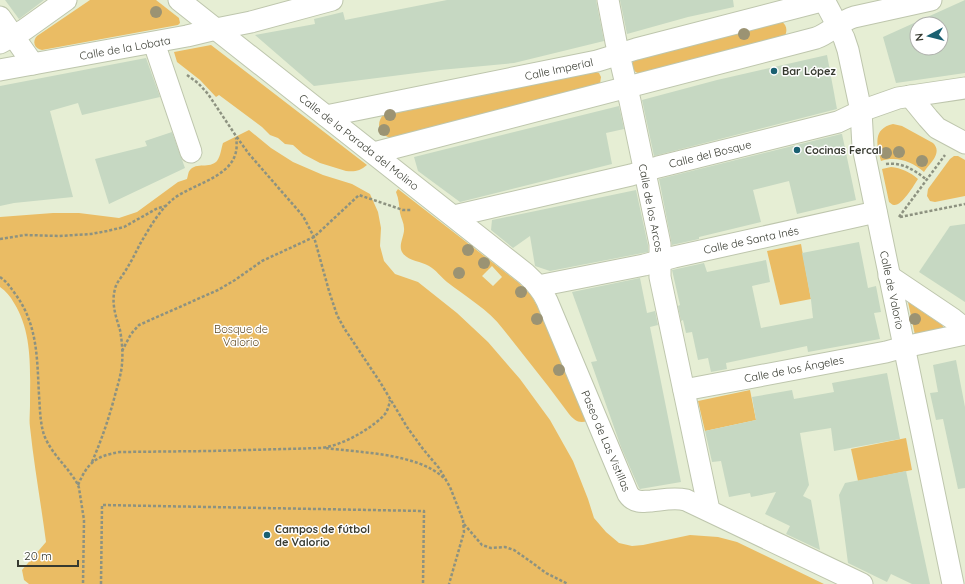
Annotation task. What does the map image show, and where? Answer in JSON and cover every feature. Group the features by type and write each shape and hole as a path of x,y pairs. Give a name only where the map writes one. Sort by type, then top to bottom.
{"street":[{"path":"7,40 24,30 66,0"},
{"name":"Calle de la Parada del Molino","path":"179,0 454,216 526,274 538,286"},
{"name":"Calle de la Lobata","path":"0,70 154,43 251,22 332,0"},
{"name":"Calle de los Arcos","path":"608,0 660,244 660,277 708,510"},
{"name":"Calle Imperial","path":"326,116 597,61 636,49 825,0"},
{"name":"Calle de Valorio","path":"825,0 848,50 861,111 862,142 867,168 952,584"},
{"path":"374,153 820,37 845,20 854,17 932,0"},
{"path":"788,10 794,44"},
{"path":"0,17 7,40 34,64"},
{"path":"154,43 191,152"},
{"name":"Calle del Bosque","path":"454,216 631,175 838,122 861,111 893,100 965,88"},
{"path":"910,96 937,128 962,141"},
{"name":"Calle de Santa Inés","path":"538,286 644,265 660,260 876,212"},
{"path":"889,276 954,319 965,329"},
{"name":"Paseo de Las Vistillas","path":"538,286 547,301 630,497 639,502 680,499 692,503 862,584"},
{"name":"Calle de los Ángeles","path":"684,390 886,352 965,334"}],"path":[{"path":"184,72 198,83 208,94 236,136 303,216 314,237 329,291 340,322 415,440 439,468 447,480 464,524 464,532 449,584"},
{"path":"0,238 25,234 59,236 91,234 124,227 166,205 178,196 224,171 235,155 237,148 236,136"},
{"path":"900,217 946,154 962,141"},
{"path":"867,168 884,164 897,164 909,168 927,180"},
{"path":"122,352 131,334 140,325 218,290 262,261 314,237 359,195 403,210"},
{"path":"876,212 894,217 900,217 965,204"},
{"path":"78,485 92,462 104,434 122,368 120,330 115,317 114,306 115,289 149,229 166,205"},
{"path":"0,277 11,287 20,300 33,330 37,349 40,421 44,436 50,447 78,485 84,520 83,584"},
{"path":"322,448 348,440 377,422 387,410 390,400"},
{"path":"92,462 101,456 120,452 322,448 405,459 428,468 447,480"},
{"path":"101,584 102,505 424,511 423,584"},
{"path":"464,524 482,545 491,548 504,547 514,550 546,573 568,584"}],"green space":[{"path":"90,0 156,0 179,18 180,23 178,25 42,50 37,48 34,42 37,36"},
{"path":"781,21 785,24 786,28 784,37 640,74 633,68 632,64 634,59"},
{"path":"211,45 367,165 360,170 346,171 320,163 303,154 293,145 285,144 278,138 270,135 262,127 219,95 216,97 200,80 177,62 174,52"},
{"path":"596,72 599,73 601,77 600,84 391,138 381,131 379,125 381,117 384,114"},
{"path":"893,124 902,126 933,143 936,147 936,154 924,172 904,160 893,159 881,161 878,149 879,134 886,126"},
{"name":"Bosque de Valorio","path":"249,130 271,148 293,162 323,175 352,184 370,194 378,212 381,228 380,246 384,261 395,274 418,282 457,313 488,342 520,379 550,420 573,461 594,518 606,532 619,543 632,546 690,535 718,537 737,542 824,584 29,584 24,580 22,570 46,542 33,456 30,424 30,366 25,327 14,303 0,287 0,217 53,213 79,213 119,218 137,212 178,182 187,179 190,170 196,166 211,165 217,161 223,143"},
{"path":"954,156 958,156 965,160 965,196 935,202 930,201 927,196 928,189 950,159"},
{"path":"891,167 898,168 912,174 918,179 904,199 894,205 889,202 882,169"},
{"path":"398,189 519,283 531,295 540,311 587,421 579,422 571,416 491,315 447,282 431,267 404,255 401,246 404,226 396,192","holes":["492,266 502,277 493,286 482,276"]},
{"path":"801,244 811,299 780,305 767,251"},
{"path":"908,302 942,325 944,328 915,335"},
{"path":"750,390 756,420 705,431 698,401"},
{"path":"906,438 912,470 858,481 851,449"}],"building":[{"path":"5,0 44,0 19,19"},
{"path":"447,0 596,0 604,41 514,63 440,70 314,86 255,35 315,24 314,19 343,12 345,20"},
{"path":"620,0 733,0 734,7 688,17 627,34"},
{"path":"965,0 965,73 896,83 883,37 909,25 909,56 949,56 949,16 930,16"},
{"path":"827,55 837,109 654,156 642,100 717,80"},
{"path":"146,58 160,97 82,115 78,103 50,111 73,197 14,203 0,206 0,86"},
{"path":"619,106 624,129 606,133 612,164 460,202 418,171 414,157"},
{"path":"172,132 185,168 109,204 95,159 147,146 145,141"},
{"path":"842,134 856,200 797,214 789,181 753,190 761,222 672,245 659,179"},
{"path":"636,190 648,245 648,252 550,271 535,266 530,236 513,248 491,230 492,220"},
{"path":"965,224 965,302 919,272 950,226"},
{"path":"859,242 868,288 876,286 881,312 874,313 880,339 808,352 807,346 726,363 727,369 711,372 708,358 698,360 692,332 686,333 683,320 681,321 678,306 680,305 672,270 704,263 707,272 766,260 770,282 752,286 761,328 813,318 802,253"},
{"path":"640,278 647,313 655,311 658,325 650,327 681,482 640,489 621,447 591,362 597,361 572,292"},
{"path":"956,360 965,407 965,488 958,489 943,419 936,420 930,393 938,392 933,365"},
{"path":"887,373 900,439 834,451 831,428 800,433 809,485 803,496 811,500 820,550 786,534 790,526 765,514 776,492 751,497 750,493 729,497 721,461 712,462 705,431 756,420 752,397 792,390 794,399 834,392 832,383"},
{"path":"906,471 930,584 912,584 891,574 887,582 848,563 839,495 845,483"}],"place":[{"name":"Bar López","path":"774,71"},
{"name":"Cocinas Fercal","path":"797,150"},
{"name":"Campos de fútbol de Valorio","path":"267,535"}]}
